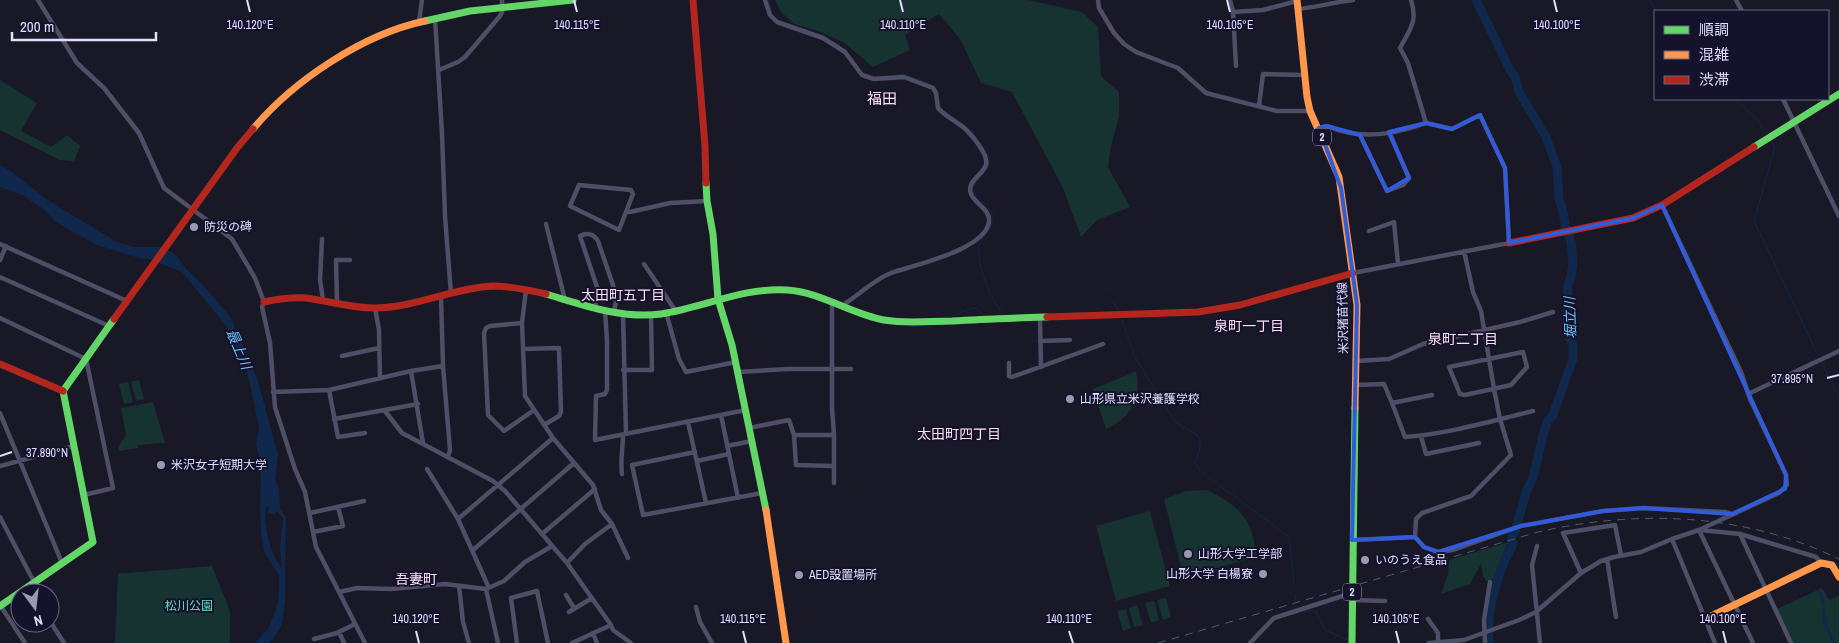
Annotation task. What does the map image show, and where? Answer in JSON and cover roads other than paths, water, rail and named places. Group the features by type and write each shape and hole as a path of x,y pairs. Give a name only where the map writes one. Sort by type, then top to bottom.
{"street":[{"path":"38,0 78,62 104,88 139,133 164,188 232,239 255,278 264,302 262,307 270,343 273,392 280,425 305,492 318,552 365,643"},
{"path":"419,22 422,0"},
{"path":"32,583 93,542 63,391 253,129 287,94 311,75 351,50 388,33 419,22 502,4 573,0"},
{"path":"693,0 705,146 707,201 713,234 718,299 736,362 746,410 775,557 786,643"},
{"path":"765,0 773,20 783,26 823,38 845,52 862,75 874,79 904,77 933,88 936,93 938,108 968,131 986,157 984,169 972,183 970,190 989,218 988,225 980,236 973,243 959,251 889,274 846,303 844,307"},
{"path":"1098,0 1099,8 1114,33 1124,44 1136,52 1178,68 1206,93 1277,111 1310,111"},
{"path":"1230,0 1233,12 1236,66"},
{"path":"1233,12 1263,10 1297,0"},
{"name":"米沢猪苗代線","path":"1297,0 1303,75 1310,111 1339,177 1356,306 1352,643"},
{"path":"1298,9 1321,7 1333,2 1354,0"},
{"path":"1411,0 1415,10 1415,19 1400,48 1408,63 1426,122"},
{"path":"439,70 466,57 500,16 502,4"},
{"path":"435,18 439,70 444,216 451,294"},
{"path":"1259,106 1263,74 1303,75"},
{"path":"264,302 294,297 375,308 410,305 441,296 494,286 526,290 605,310 651,314 755,290 778,289 809,294 844,307 892,321 1040,318 1209,311 1240,305 1353,273 1633,218 1662,206 1839,94"},
{"path":"1784,100 1839,216"},
{"path":"1319,128 1327,126 1341,132 1360,135 1408,130 1426,122 1452,129 1480,115 1505,168 1509,243"},
{"path":"1360,135 1387,191 1403,185 1409,178 1389,132"},
{"path":"579,185 631,190 633,194 627,211 619,230 570,206 579,185"},
{"path":"627,211 630,212 670,203 707,201"},
{"path":"1429,643 1469,641 1485,632 1536,612 1581,573 1607,559 1641,552 1699,530 1779,493 1787,485 1786,475 1748,394 1741,372 1662,206"},
{"path":"1368,230 1394,222 1398,264"},
{"path":"546,224 565,300"},
{"path":"595,307 598,290 580,236 584,234 596,237 598,241 617,296 614,311"},
{"path":"322,239 320,280 323,300"},
{"path":"0,244 127,301"},
{"path":"0,260 6,246"},
{"path":"1414,537 1416,519 1422,513 1470,496 1511,455 1500,419 1481,311 1473,292 1464,251"},
{"path":"338,303 336,260 350,260"},
{"path":"644,264 674,310"},
{"path":"0,278 109,326"},
{"path":"526,290 522,323 525,396 553,438 592,485 601,510 612,524 628,558"},
{"path":"441,296 443,366 450,450 448,457"},
{"path":"832,302 834,483"},
{"path":"375,308 379,330 380,378"},
{"path":"605,310 607,390 604,394 596,396 596,440 746,410"},
{"path":"666,312 679,359 686,372 736,362"},
{"path":"1356,361 1389,359 1423,344 1553,312"},
{"path":"622,474 620,457 625,434 623,313"},
{"path":"623,370 652,370 651,314"},
{"path":"0,318 86,359"},
{"path":"1040,318 1041,367"},
{"path":"522,323 490,326 486,328 484,333 488,415 504,431 534,410"},
{"path":"1040,341 1070,340"},
{"path":"1009,363 1009,376 1012,377 1103,344"},
{"path":"342,356 379,348"},
{"path":"523,349 559,348 561,412 559,416 544,425"},
{"path":"1748,394 1839,351"},
{"path":"1523,352 1527,367 1511,386 1494,389 1465,395 1460,394 1449,367 1523,352"},
{"path":"84,495 113,488 86,359"},
{"path":"0,364 63,391"},
{"path":"273,392 329,390 411,371 443,366"},
{"path":"738,372 788,368 851,369"},
{"path":"411,371 423,443"},
{"path":"1355,385 1384,384 1405,437 1421,436 1533,410"},
{"path":"329,390 338,437 365,432"},
{"path":"1392,403 1432,395"},
{"path":"334,419 418,404"},
{"path":"385,411 402,433 498,485 567,563 613,630 620,633 631,643"},
{"path":"0,413 62,563"},
{"path":"721,415 738,498"},
{"path":"749,428 789,420 794,435 796,465 833,466"},
{"path":"688,422 706,503"},
{"path":"794,435 834,434"},
{"path":"1421,436 1426,454 1479,443"},
{"path":"458,519 553,438"},
{"path":"727,446 752,441"},
{"path":"0,466 74,446"},
{"path":"695,452 632,465 643,515 762,493"},
{"path":"697,461 729,454"},
{"path":"473,550 574,463"},
{"path":"427,469 458,519 473,550 487,589 498,643"},
{"path":"542,534 594,489"},
{"path":"310,514 364,500"},
{"path":"313,532 343,526 338,507"},
{"path":"1352,540 1414,537 1424,547 1438,552 1453,550 1521,526 1624,509 1690,510 1732,514"},
{"path":"0,517 31,583"},
{"path":"567,563 585,544 612,524"},
{"path":"1581,573 1563,533 1615,525 1621,555"},
{"path":"1699,530 1740,534 1816,557 1821,564"},
{"path":"1699,530 1753,643"},
{"path":"1740,534 1791,643"},
{"path":"1672,539 1715,643"},
{"path":"339,592 357,588 391,589 445,584 487,589 504,581 525,562 552,546"},
{"path":"1537,546 1532,565 1540,643"},
{"path":"1607,559 1616,617"},
{"path":"1705,619 1821,564 1832,565 1839,576"},
{"path":"1485,643 1486,605 1490,582"},
{"path":"459,586 462,622 468,643"},
{"path":"517,643 511,598 537,592 548,643"},
{"path":"566,595 574,608"},
{"path":"1250,643 1274,618 1352,597 1385,601"},
{"path":"569,612 592,598"},
{"path":"0,605 25,643"},
{"path":"696,607 700,622 712,643"},
{"path":"1428,619 1438,633 1438,642"},
{"path":"314,639 340,632 355,624"},
{"path":"572,643 611,625"},
{"path":"340,632 344,643"},
{"path":"593,633 597,643"}],"water":[{"name":"最上川","path":"0,165 12,172 46,199 117,242 134,247 162,247 176,255 187,270 230,316 258,381 278,455 275,481 279,489 280,508 286,517 285,602 282,624 275,637 269,643 255,643 268,629 276,609 279,596 279,575 265,554 261,535 261,463 256,444 259,428 250,384 246,369 227,327 182,272 150,259 139,258 97,245 56,222 42,208 20,194 0,187","holes":["266,506 269,507 268,513 275,514 277,511 283,518 280,548 282,568 274,556 266,530 265,513"]},
{"path":"1820,591 1824,601 1827,624 1836,643 1830,642 1830,637 1823,622 1823,607 1818,592"}],"waterway":[{"path":"768,0 772,14"},
{"name":"堀立川","path":"1476,0 1515,77 1519,92 1546,137 1557,167 1559,199 1571,242 1573,263 1568,284 1567,323 1573,345 1573,359 1552,417 1548,420 1533,478 1526,492 1515,532 1511,538 1513,544 1502,567 1494,592 1489,618 1489,643"},
{"path":"1650,0 1655,10"},
{"path":"804,29 824,36"},
{"path":"827,38 841,47"},
{"path":"873,77 904,74 932,85"},
{"path":"935,86 938,95"},
{"path":"1736,100 1758,120 1763,129"},
{"path":"940,106 970,129 990,159 988,167 973,189 974,193 989,209 993,217 991,227 980,244 980,260 985,281 994,302 1004,315"},
{"path":"1770,141 1775,147 1754,221 1818,355"},
{"path":"1107,288 1110,292"},
{"path":"1113,301 1119,312"},
{"path":"948,317 973,308 976,308 984,316 991,316"},
{"path":"1069,313 1081,313"},
{"path":"1122,320 1134,355 1176,423 1196,434 1200,439 1200,449 1195,463 1200,471 1289,537 1294,582"},
{"path":"912,327 929,325"},
{"path":"1822,362 1839,399"},
{"path":"1295,595 1296,600"},
{"path":"1302,612 1311,610 1316,612 1325,630 1348,640"}],"railway":[{"path":"1158,643 1538,532 1614,520 1652,518 1729,524 1766,532 1803,544 1839,559"}],"place":[{"name":"防災の碑","path":"194,227"},
{"name":"山形県立米沢養護学校","path":"1070,399"},
{"name":"米沢女子短期大学","path":"161,465"},
{"name":"山形大学工学部","path":"1188,554"},
{"name":"いのうえ食品","path":"1365,560"},
{"name":"山形大学 白楊寮","path":"1263,574"},
{"name":"AED設置場所","path":"799,575"}],"district":[{"name":"福田","path":"882,99"},
{"name":"太田町五丁目","path":"623,295"},
{"name":"泉町一丁目","path":"1249,326"},
{"name":"泉町二丁目","path":"1463,339"},
{"name":"太田町四丁目","path":"959,434"},
{"name":"吾妻町","path":"416,579"}],"park label":[{"name":"松川公園","path":"189,606"}]}
